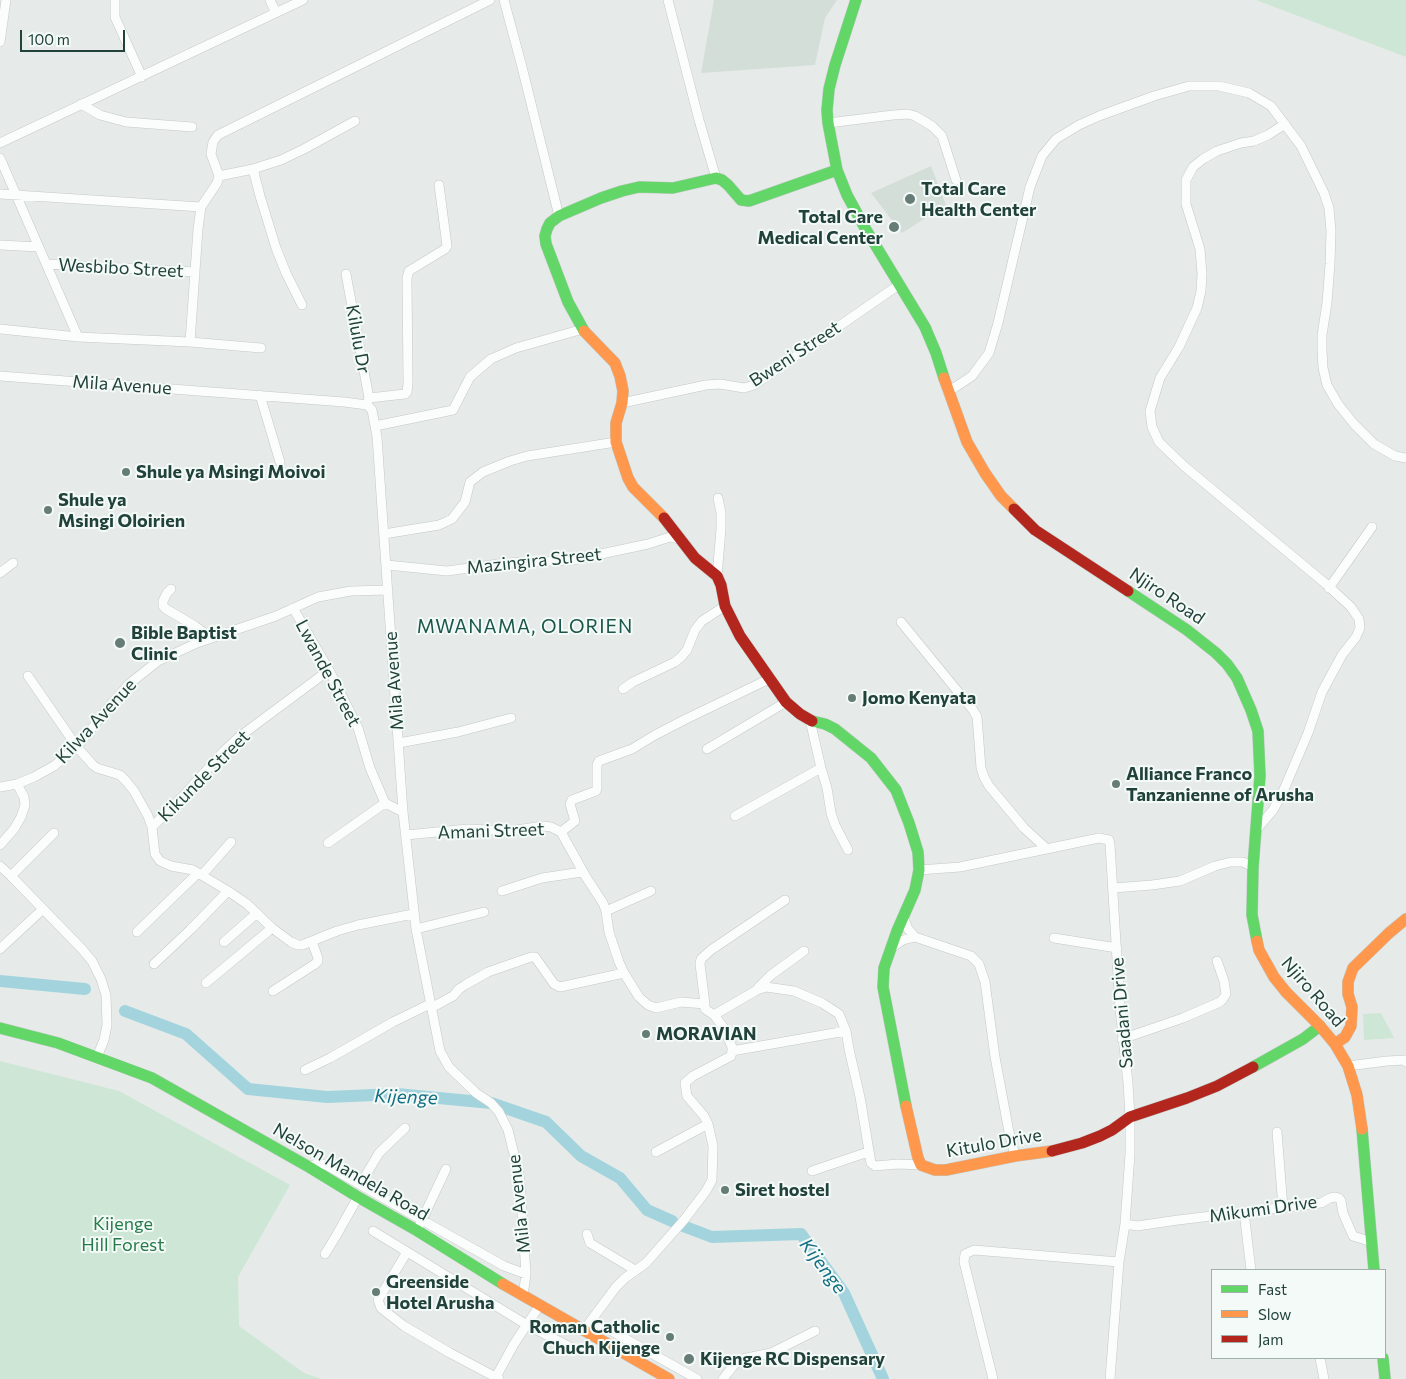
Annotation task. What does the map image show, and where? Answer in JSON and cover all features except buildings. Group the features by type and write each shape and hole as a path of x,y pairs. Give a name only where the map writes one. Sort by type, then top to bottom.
{"street":[{"path":"0,42 6,0"},
{"path":"115,0 115,17 142,77"},
{"path":"270,0 276,13"},
{"path":"0,143 303,0"},
{"path":"190,342 198,228 202,207 217,183 219,176 211,154 213,142 218,135 490,0"},
{"path":"504,0 559,216"},
{"path":"668,0 716,178"},
{"name":"Njiro Road","path":"856,0 834,65 829,89 828,123 837,170 847,195 865,228 925,327 967,442 984,473 1001,496 1035,530 1187,630 1227,664 1237,678 1251,710 1258,731 1260,776 1253,867 1252,915 1259,950 1270,971 1286,992 1320,1026 1335,1044 1348,1066 1357,1095 1361,1121 1374,1269"},
{"path":"948,392 972,376 989,353 998,323 1030,187 1042,156 1056,140 1079,125 1099,116 1154,96 1190,86 1219,86 1249,94 1271,106 1301,146 1330,208 1330,264 1322,335 1323,368 1327,385 1338,404 1374,444 1395,456 1406,458"},
{"path":"81,104 100,115 126,122 192,127"},
{"path":"828,123 908,114 923,120 938,130 942,136 956,180"},
{"path":"219,176 253,169 281,160 355,121"},
{"path":"1256,830 1273,810 1282,794 1308,733 1322,692 1342,655 1356,637 1360,628 1359,619 1351,607 1330,588 1184,466 1159,442 1152,427 1150,411 1160,378 1179,347 1197,308 1201,291 1200,249 1186,204 1186,180 1193,167 1217,151 1254,141 1286,124"},
{"path":"0,158 78,337"},
{"path":"253,169 276,248 302,305"},
{"path":"714,1015 757,990 766,987 794,991 822,1003 839,1014 846,1031 848,1049 860,1097 870,1163 875,1166 920,1165 907,1113 883,987 884,968 915,890 919,870 918,852 896,790 871,758 835,729 810,720 786,702 740,636 725,606 721,584 717,576 694,558 648,501 633,487 616,442 616,423 622,403 623,391 615,363 583,329 568,302 546,244 545,236 550,223 559,216 601,198 639,187 673,188 716,178 728,185 740,200 750,201 837,170"},
{"path":"368,401 405,394 408,390 406,278 409,271 447,246 439,185"},
{"path":"0,194 202,207"},
{"path":"0,245 39,247"},
{"name":"Wesbibo Street","path":"47,264 195,272"},
{"name":"Kilulu Dr","path":"346,274 368,401"},
{"name":"Bweni Street","path":"622,403 706,385 720,384 744,388 754,385 900,284"},
{"path":"0,329 78,337 190,342 261,348"},
{"path":"375,426 453,410 470,377 491,359 516,348 583,329"},
{"name":"Mila Avenue","path":"0,376 368,401 372,410 377,437 413,914 440,1051 449,1067 499,1112 508,1130 518,1170 526,1274 523,1296"},
{"path":"260,395 280,462"},
{"path":"384,534 440,525 452,519 465,502 470,482 483,472 510,461 527,456 616,442"},
{"path":"717,576 721,529 721,513 718,498"},
{"path":"1330,588 1372,527"},
{"name":"Mazingira Street","path":"387,565 448,571 506,563 573,560 648,544 670,537 680,539"},
{"path":"0,573 13,563"},
{"path":"171,589 163,601 163,606 212,638"},
{"name":"Kilwa Avenue","path":"0,787 17,784 54,766 76,747 129,684 158,661 175,652 329,594 351,591 388,590"},
{"path":"622,689 675,662 687,650 695,630 702,621 725,606"},
{"name":"Lwande Street","path":"293,608 329,670 358,728 370,768 385,802"},
{"path":"901,622 977,717 982,768 989,786 1024,828 1047,849"},
{"name":"Kikunde Street","path":"152,827 239,737 329,670"},
{"path":"28,676 76,747 95,767 120,775 126,781 143,806 152,827 155,854 160,861 200,874 228,890 291,942 298,945 312,942 337,931 358,925 413,914"},
{"path":"561,832 575,821 570,804 572,800 596,791 597,765 599,760 632,749 655,735 769,679"},
{"path":"707,749 786,702"},
{"path":"399,743 458,732 511,718"},
{"path":"810,720 827,788 831,813 848,850"},
{"path":"735,816 821,768"},
{"path":"0,845 22,817 25,805 24,797 17,784"},
{"path":"328,843 385,802 404,812"},
{"name":"Amani Street","path":"406,835 468,829 510,832 544,826 561,832 582,872 598,893 606,911 609,932 624,973 639,996 648,1006 656,1008 682,1002 705,1004"},
{"path":"11,876 54,833"},
{"name":"Saadani Drive","path":"919,870 960,867 1099,838 1109,840 1122,1039 1130,1117 1126,1224 1119,1262 1110,1379"},
{"path":"137,932 200,874 231,842"},
{"path":"1113,888 1180,881 1215,866 1231,862 1243,862 1253,867"},
{"path":"0,866 92,961 106,995 107,1025 104,1040 97,1057"},
{"path":"502,891 542,878 582,872"},
{"path":"154,964 228,890"},
{"path":"606,911 651,892"},
{"path":"584,1330 616,1287 646,1263 684,1220 712,1180 713,1146 708,1124 704,1116 686,1096 685,1083 693,1076 730,1056 732,1051 724,1028 714,1015 705,1009 701,959 711,950 785,900"},
{"path":"0,950 43,909"},
{"path":"416,929 484,912"},
{"path":"224,942 257,913"},
{"path":"903,917 908,929 915,937 971,956 979,964 985,982 995,1057 1009,1132 1016,1156"},
{"path":"1335,1044 1345,1037 1351,1026 1352,1008 1348,994 1348,982 1353,968 1406,919"},
{"path":"206,983 272,928"},
{"path":"891,948 903,940 915,937"},
{"path":"1054,938 1117,948"},
{"path":"273,991 318,961 312,942"},
{"path":"757,990 771,975 804,951"},
{"path":"305,1070 393,1022 453,996 464,985 488,972 531,957 535,957 554,984 560,987 624,973"},
{"path":"1122,1039 1183,1018 1220,1002 1226,994 1217,961"},
{"name":"Kitulo Drive","path":"920,1165 935,1170 946,1170 1057,1150 1082,1143 1112,1130 1130,1117 1217,1086 1288,1048 1320,1026"},
{"name":"Nelson Mandela Road","path":"0,1028 58,1043 152,1078 358,1197 419,1225 523,1296 670,1379"},
{"path":"732,1051 846,1031"},
{"path":"1348,1066 1387,1060 1406,1060"},
{"path":"656,1152 708,1124"},
{"path":"360,1185 379,1153 405,1128"},
{"path":"1277,1132 1283,1208"},
{"path":"812,1171 868,1152"},
{"path":"309,1167 319,1163 328,1166 419,1225 504,1266 526,1274"},
{"path":"419,1225 446,1169"},
{"path":"325,1254 358,1197"},
{"name":"Mikumi Drive","path":"1126,1224 1137,1226 1321,1203 1330,1198 1339,1198 1353,1236 1372,1242"},
{"path":"1244,1212 1251,1269"},
{"path":"373,1231 527,1324 572,1348"},
{"path":"587,1234 590,1243 635,1270"},
{"path":"993,1379 964,1262 965,1254 974,1250 1119,1262"},
{"path":"407,1252 378,1300 381,1308 404,1326 498,1378 527,1324 540,1305"},
{"path":"592,1320 697,1379"},
{"path":"723,1379 742,1359 770,1353 815,1331"},
{"path":"1320,1359 1324,1379"},
{"path":"1383,1359 1385,1379"}],"shaded area":[{"path":"714,0 837,0 825,18 815,65 701,73"},
{"name":"Total Care Health Center","path":"931,166 946,205 902,233 871,193"}],"green space":[{"path":"1256,0 1406,0 1406,57"},
{"path":"1381,1013 1394,1038 1364,1040 1363,1014"},
{"name":"Kijenge Hill Forest","path":"0,1061 119,1091 290,1185 238,1277 239,1326 304,1373 321,1379 0,1379"}],"waterway":[{"path":"0,981 85,989"},
{"name":"Kijenge","path":"125,1011 186,1034 248,1089 327,1097 397,1094 491,1103 546,1122 581,1156 620,1178 647,1210 672,1221"},
{"name":"Kijenge","path":"683,1226 712,1237 801,1234 844,1293 883,1379"}],"traffic: fast":[{"path":"856,0 829,89 828,123 837,170 847,195 865,228 925,327 944,378"},
{"path":"584,331 568,302 546,244 545,236 547,229 550,223 559,216 622,191 639,187 673,188 716,178 728,185 741,200 749,201 837,170"},
{"path":"1128,591 1187,630 1216,653 1237,678 1251,710 1258,731 1260,776 1253,867 1252,915 1257,941"},
{"path":"812,721 835,729 871,758 896,790 918,852 919,870 915,890 897,931 884,968 883,987 906,1106"},
{"path":"1253,1067 1303,1039 1320,1026"},
{"path":"0,1028 58,1043 152,1078 309,1167 503,1284"},
{"path":"1362,1129 1374,1269"},
{"path":"1383,1359 1385,1379"}],"traffic: slow":[{"path":"584,331 615,363 620,376 623,391 622,403 616,423 616,442 628,478 633,487 664,518"},
{"path":"944,378 967,442 1001,496 1014,509"},
{"path":"1335,1044 1345,1037 1351,1026 1352,1007 1348,994 1348,982 1353,968 1406,919"},
{"path":"1257,941 1259,950 1274,977 1335,1044 1348,1066 1357,1095 1362,1129"},
{"path":"906,1106 921,1165 935,1170 946,1170 1015,1156 1052,1151"},
{"path":"503,1284 669,1379"}],"traffic: jam":[{"path":"1014,509 1035,530 1128,591"},
{"path":"664,518 695,558 717,576 721,585 725,606 740,636 786,702 812,721"},
{"path":"1052,1151 1100,1136 1130,1117 1217,1086 1253,1067"}],"place":[{"name":"Total Care Health Center","path":"910,199"},
{"name":"Total Care Medical Center","path":"894,227"},
{"name":"Shule ya Msingi Moivoi","path":"126,472"},
{"name":"Shule ya Msingi Oloirien","path":"48,510"},
{"name":"Bible Baptist Clinic","path":"120,643"},
{"name":"Jomo Kenyata","path":"852,698"},
{"name":"Alliance Franco Tanzanienne of Arusha","path":"1116,784"},
{"name":"MORAVIAN","path":"646,1034"},
{"name":"Siret hostel","path":"725,1190"},
{"name":"Greenside Hotel Arusha","path":"376,1292"},
{"name":"Roman Catholic Chuch Kijenge","path":"670,1337"},
{"name":"Kijenge RC Dispensary","path":"689,1359"}],"district":[{"name":"MWANAMA, OLORIEN","path":"525,627"}]}
